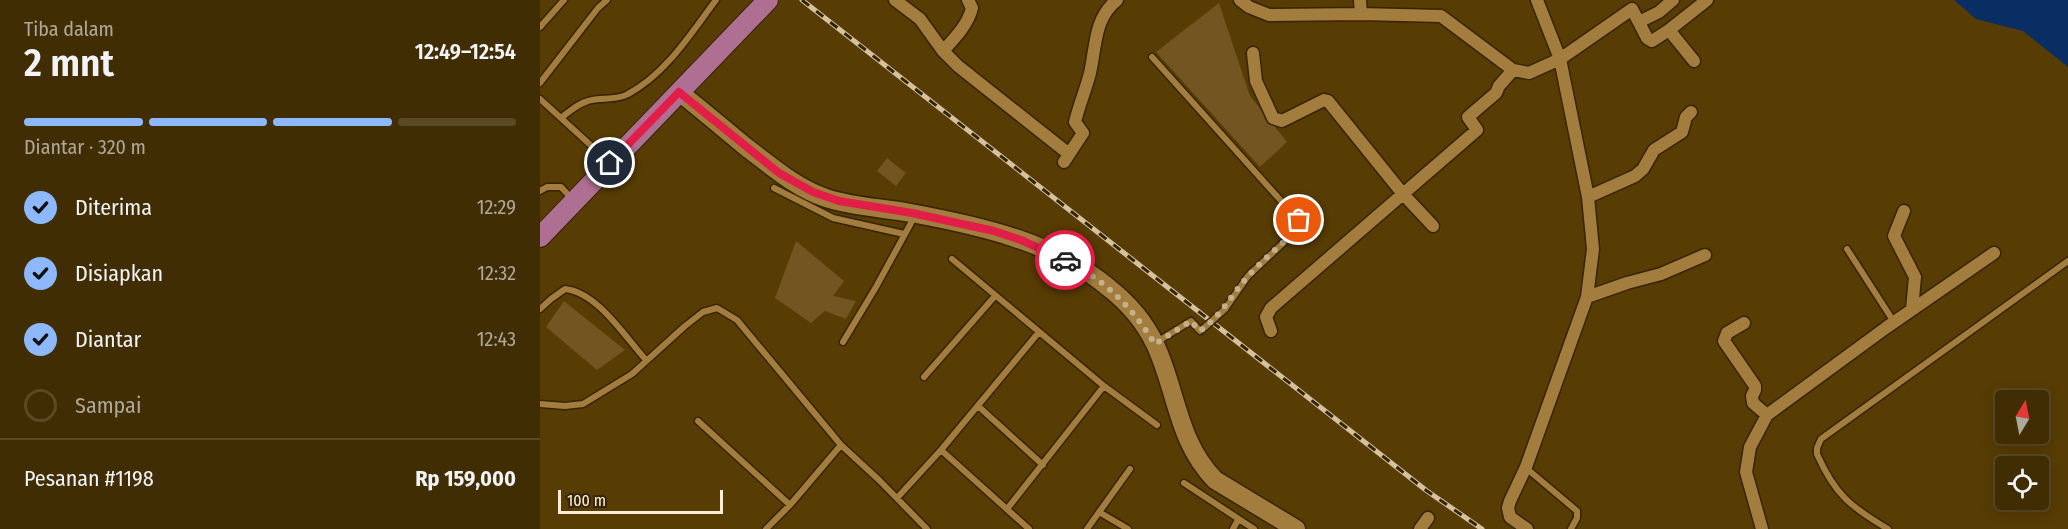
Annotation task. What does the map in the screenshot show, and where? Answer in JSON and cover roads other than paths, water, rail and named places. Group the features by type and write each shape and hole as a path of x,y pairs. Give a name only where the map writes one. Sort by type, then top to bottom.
{"main road":[{"path":"540,237 768,0"}],"street":[{"path":"896,0 920,19 943,51 958,66 1067,158 1083,133 1075,122 1090,73 1099,24 1104,14 1117,0"},
{"path":"943,51 959,33 970,15 972,8 968,0"},
{"path":"1240,0 1249,8 1269,15 1441,16 1447,18 1479,46 1513,70 1528,73 1560,59 1630,4 1650,41 1669,30 1707,0"},
{"path":"1359,0 1361,14"},
{"path":"1527,529 1513,520 1508,507 1526,467 1587,297 1593,249 1588,197 1560,59 1538,0"},
{"path":"1639,22 1659,12 1673,0"},
{"path":"1669,30 1694,61"},
{"path":"1253,52 1256,81 1273,118 1282,121 1324,100 1328,101 1403,194 1433,226"},
{"path":"1271,331 1266,317 1271,308 1477,130 1468,117 1496,93 1513,70"},
{"path":"679,92 776,180 827,198 994,231 1071,263 1108,287 1138,316 1155,344 1172,389 1184,431 1194,454 1206,470 1224,486 1296,529"},
{"path":"1588,197 1641,171 1654,150 1682,132 1686,117 1691,112"},
{"path":"1904,211 1894,236 1914,272 1912,309"},
{"path":"1762,529 1746,472 1750,447 1767,415 1912,309 1994,253"},
{"path":"1587,297 1661,274 1705,255"},
{"path":"1744,323 1727,333 1724,341 1752,381 1755,390 1752,396 1753,403 1767,415"},
{"path":"1420,529 1428,518"}],"lane":[{"path":"540,27 564,0"},
{"path":"540,83 548,70 607,0"},
{"path":"561,118 576,105 590,100 616,98 643,85 670,58 716,0"},
{"path":"1152,57 1301,223 1300,227 1248,276 1225,309 1205,327 1200,331 1191,321 1155,344"},
{"path":"540,99 610,163"},
{"path":"776,180 833,218 904,234"},
{"path":"540,191 547,187 561,187 574,201"},
{"path":"843,342 911,223 912,213"},
{"path":"1847,249 1894,322"},
{"path":"952,260 1104,386 1157,425"},
{"path":"1888,529 1856,510 1838,492 1816,454 1816,448 1821,439 2068,261"},
{"path":"540,309 565,289 582,293 601,309 646,360"},
{"path":"924,377 996,296"},
{"path":"540,404 565,406 583,404 632,374 703,312 717,308 737,320 841,445 897,498 922,527"},
{"path":"897,498 941,450 1039,332"},
{"path":"1007,509 1104,386"},
{"path":"978,406 1043,465"},
{"path":"698,421 789,506"},
{"path":"766,529 789,506 841,445"},
{"path":"941,450 1029,529"},
{"path":"1526,467 1577,511 1577,518 1571,529"},
{"path":"1087,529 1130,469"},
{"path":"1184,483 1254,529"},
{"path":"1099,512 1128,529"},
{"path":"1233,529 1238,520"}],"water":[{"path":"1954,0 2068,0 2068,67 2023,31 1976,19"}],"railway":[{"path":"802,0 1427,491 1482,529"}]}
